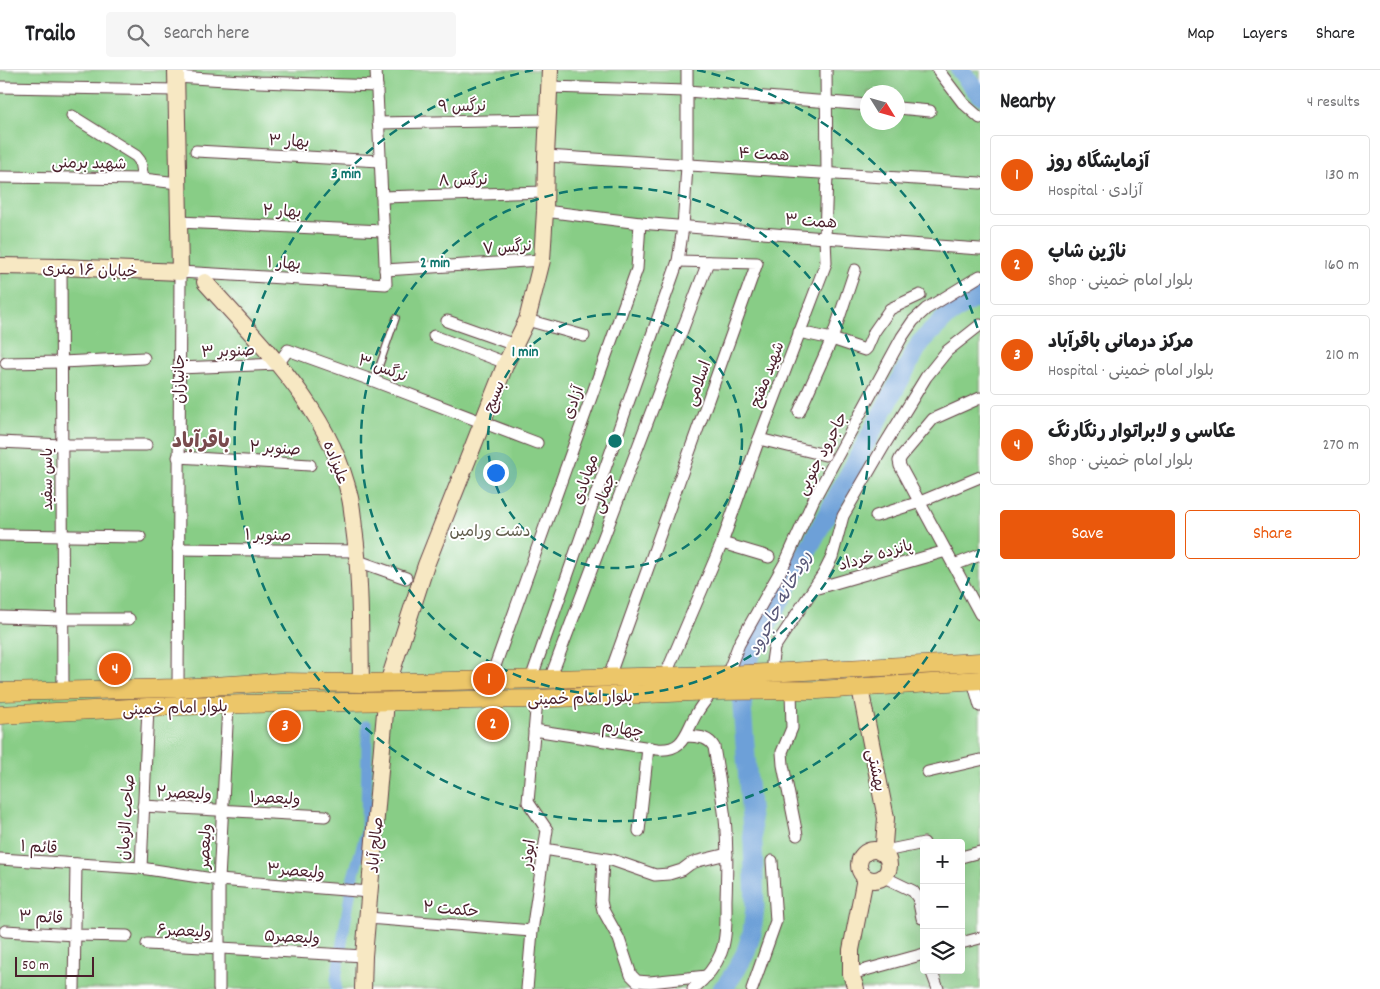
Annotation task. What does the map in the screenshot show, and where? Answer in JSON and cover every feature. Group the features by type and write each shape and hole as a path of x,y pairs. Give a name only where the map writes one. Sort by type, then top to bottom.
{"main road":[{"name":"بلوار امام خمینی","path":"0,692 178,688 282,682 388,683 665,676 719,681 772,682 980,662"},
{"name":"بلوار امام خمینی","path":"0,715 148,707 281,703 536,699 719,681"},
{"name":"بلوار امام خمینی","path":"772,682 790,690 977,681"}],"street":[{"path":"376,70 385,270"},
{"name":"بسیج","path":"388,683 426,566 506,363 527,320 542,260 550,70"},
{"path":"678,261 683,227 687,166 687,70"},
{"name":"شهید مفتح","path":"665,676 722,543 759,439 826,263 826,70"},
{"path":"938,70 963,103 980,118"},
{"path":"0,86 176,79 376,86"},
{"name":"جانبازان","path":"176,79 180,272 178,368 178,688"},
{"path":"549,87 687,91 860,104"},
{"path":"905,109 930,111"},
{"path":"72,116 136,156 140,161 143,179"},
{"name":"نرگس ۹","path":"378,123 547,120"},
{"name":"بهار ۳","path":"196,151 380,161"},
{"name":"همت ۴","path":"546,156 980,184"},
{"name":"شهید برمنی","path":"0,177 143,179 178,183"},
{"name":"نرگس ۸","path":"382,197 545,192"},
{"path":"545,211 640,222"},
{"name":"بهار ۲","path":"179,222 384,231"},
{"name":"همت ۳","path":"640,222 825,238 980,248"},
{"name":"آزادی","path":"490,680 637,269 640,222"},
{"name":"نرگس ۷","path":"385,270 542,260"},
{"name":"اسلامی","path":"609,678 757,263 678,261"},
{"name":"مهابادی","path":"531,679 678,261"},
{"name":"جمالی","path":"550,679 708,262"},
{"name":"خیابان ۱۶ متری","path":"0,266 180,272"},
{"name":"یاس سفید","path":"61,267 64,690"},
{"name":"بهار ۱","path":"180,272 386,284 385,270"},
{"path":"799,412 832,339 856,270"},
{"name":"جاجرود جنوبی","path":"686,736 697,711 719,681 786,561 813,501 902,337 913,321 926,309 980,276"},
{"name":"علیزاده","path":"205,282 278,364 308,404 330,440 342,469 350,498 358,556 361,683"},
{"path":"799,332 832,339 865,350 874,332 890,309 920,295"},
{"path":"527,320 584,336"},
{"path":"448,321 515,345"},
{"path":"772,682 774,648 824,573 832,557 840,522 884,444 926,377 947,352 980,325"},
{"path":"434,336 506,363"},
{"name":"نرگس ۳","path":"278,364 288,350 374,380 537,444"},
{"path":"6,363 144,358"},
{"name":"صنوبر ۳","path":"178,368 278,364"},
{"path":"980,398 933,419 899,461 946,551 976,598 980,614"},
{"path":"759,439 825,455"},
{"path":"0,442 62,445 146,445"},
{"name":"صنوبر ۲","path":"178,457 310,465"},
{"path":"876,516 920,502 980,477"},
{"path":"0,535 140,537"},
{"path":"722,543 768,557"},
{"name":"صنوبر ۱","path":"178,549 358,556 406,578"},
{"name":"پانزده خرداد","path":"814,589 946,551"},
{"path":"954,565 980,555"},
{"path":"0,617 63,619 129,618"},
{"path":"977,681 980,706"},
{"name":"بهشتی","path":"860,688 886,818 884,844 880,852"},
{"path":"790,690 792,728 782,752 797,835"},
{"name":"ابوذر","path":"527,989 532,931 547,830 528,802 536,699"},
{"name":"صالح آباد","path":"362,989 386,700"},
{"name":"ولیعصر","path":"219,989 219,880 228,705"},
{"name":"صاحب الزمان","path":"76,864 141,868 148,707"},
{"name":"چهارم","path":"534,730 663,750 672,748 686,736"},
{"path":"686,736 706,738 714,747 725,820 727,854 724,939 721,952 707,976 693,989"},
{"path":"639,831 648,748"},
{"path":"928,772 980,760"},
{"name":"ولیعصر۲","path":"143,806 222,810"},
{"name":"ولیعصر۱","path":"222,810 325,816"},
{"path":"920,844 880,852 870,851 862,856 860,860 860,870 865,878 851,950 853,981 920,956"},
{"path":"544,849 612,860 655,875 669,874 682,870 698,861 727,854"},
{"path":"865,878 874,880 884,877 887,873 887,858 880,852"},
{"path":"965,856 980,852"},
{"name":"قائم ۱","path":"0,859 76,864"},
{"path":"603,859 603,910 619,939 630,975 637,980 650,982 707,976"},
{"path":"752,989 776,921 772,861"},
{"path":"74,989 76,864"},
{"name":"ولیعصر۳","path":"141,868 219,880 370,892"},
{"path":"884,877 912,892 918,898 920,908"},
{"name":"حکمت ۲","path":"368,918 532,931"},
{"name":"قائم ۳","path":"5,931 127,936"},
{"path":"965,942 980,940"},
{"name":"ولیعصر۶","path":"147,944 220,948"},
{"name":"ولیعصر۵","path":"220,948 364,956"},
{"path":"932,974 938,989"}],"lane":[{"path":"374,380 396,318"}],"green space":[{"name":"دشت ورامین","path":"0,70 980,70 980,989 0,989"}],"waterway":[{"name":"رودخانه جاجرود","path":"960,70 980,95"},
{"name":"رودخانه جاجرود","path":"722,989 745,954 752,933 755,908 753,844 742,707 748,660 920,343 945,318 980,294"},
{"path":"336,989 336,979 353,877 366,832 367,725"}],"place":[{"name":"عکاسی و لابراتوار رنگارنگ","path":"115,669"},
{"name":"آزمایشگاه روز","path":"489,679"},
{"name":"ناژین شاپ","path":"493,724"},
{"name":"مرکز درمانی باقرآباد","path":"285,726"}],"district":[{"name":"باقرآباد","path":"201,440"}]}
